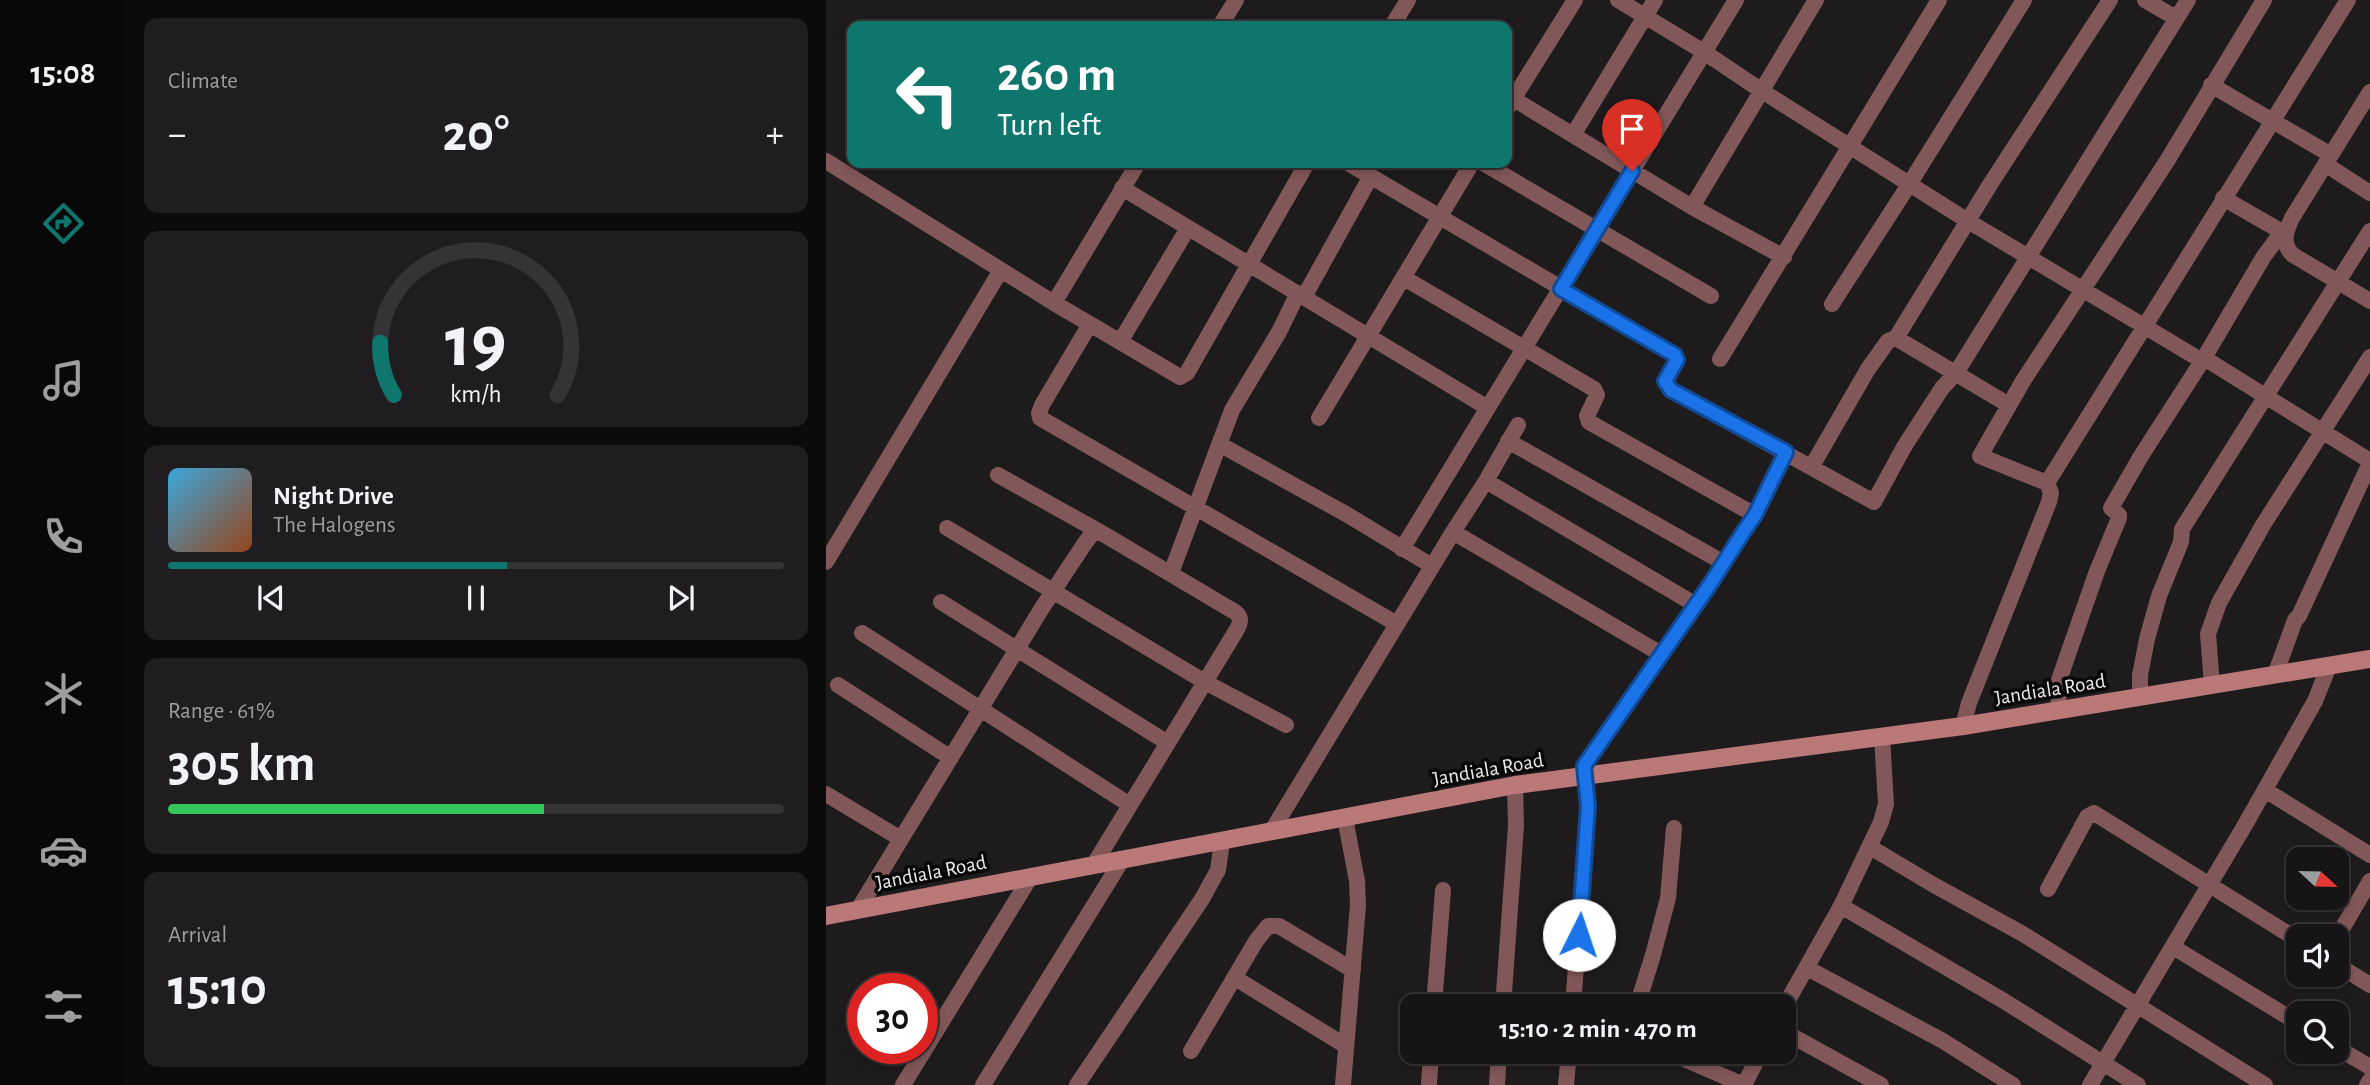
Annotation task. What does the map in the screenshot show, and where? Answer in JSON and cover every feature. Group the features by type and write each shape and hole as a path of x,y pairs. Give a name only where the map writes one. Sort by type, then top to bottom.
{"street":[{"path":"1223,21 1236,0"},
{"path":"1395,21 1408,0"},
{"path":"1512,96 1575,0"},
{"path":"1618,0 1968,221 2030,256 2142,327 2199,359 2204,358 2370,461 2300,615 2295,620 2275,675"},
{"path":"1573,135 1655,0"},
{"path":"1402,549 1735,0"},
{"path":"1692,207 1816,0"},
{"path":"1720,359 1939,0"},
{"path":"1832,304 2024,0"},
{"path":"1812,466 1868,369 1888,341 1896,338 2110,0"},
{"path":"2145,0 2176,18"},
{"path":"1357,168 1675,355 1677,360 1665,381 1671,390 1874,502 1904,447 1942,387 1956,373 2188,0"},
{"path":"1963,726 1969,703 2051,493 2047,483 1980,456 2009,405 2167,161 2264,0"},
{"path":"2047,483 2348,0"},
{"path":"2211,85 2272,120 2328,159 2370,193"},
{"path":"2370,92 2292,218 2286,234 2286,247 2293,255 2370,301"},
{"path":"1512,103 1784,257"},
{"path":"826,161 1054,303 1183,377 1304,168"},
{"path":"1054,303 1135,168"},
{"path":"1319,418 1469,168"},
{"path":"1492,168 1711,296"},
{"path":"1171,573 1232,410 1371,176"},
{"path":"1122,188 1488,408"},
{"path":"2223,198 2286,234"},
{"path":"1120,342 1188,228"},
{"path":"2140,697 2140,675 2147,639 2158,596 2181,542 2182,529 2340,282 2370,230"},
{"path":"2059,710 2058,683 2119,518 2111,508 2264,256 2276,240 2286,234"},
{"path":"826,562 1001,270"},
{"path":"1404,278 1594,389 1597,395 1587,416 1589,422 1755,515"},
{"path":"1090,324 1042,405 1039,416 1397,624"},
{"path":"1896,338 2009,405"},
{"path":"2212,685 2208,634 2215,611 2263,525 2370,357"},
{"path":"1271,832 1518,425"},
{"path":"1508,441 1724,563"},
{"path":"1219,444 1433,566"},
{"path":"1574,994 1588,806 1584,766 1755,515 1786,452"},
{"path":"998,475 1171,573 1239,615 1241,620 1093,866"},
{"path":"1486,481 1696,605"},
{"path":"947,528 1205,682 1286,725"},
{"path":"859,908 1017,649 1085,543 1092,534 1100,532"},
{"path":"1453,532 1661,654"},
{"path":"941,602 1168,743"},
{"path":"862,633 1130,805"},
{"name":"Jandiala Road","path":"826,916 1515,785 1963,726 2370,659"},
{"path":"2090,1085 2265,790 2315,701 2329,666"},
{"path":"838,685 951,758"},
{"path":"1792,994 1841,906 1881,822 1886,804 1882,737"},
{"path":"1504,994 1516,826 1515,785"},
{"path":"2265,790 2370,855"},
{"path":"826,794 901,839"},
{"path":"2048,889 2087,817 2092,813 2286,932"},
{"path":"1343,1085 1358,905 1357,881 1345,818"},
{"path":"1641,994 1668,898 1674,828"},
{"path":"1077,1085 1202,899 1218,870 1223,842"},
{"path":"1870,847 2023,933 2265,1085"},
{"path":"983,1085 1122,860"},
{"path":"903,1085 1031,876"},
{"path":"2345,924 2370,881"},
{"path":"1435,994 1443,890"},
{"path":"1841,906 2004,1001 2138,1085"},
{"path":"1191,1051 1263,931 1272,924 1353,970"},
{"path":"2173,947 2286,1016"},
{"path":"1807,968 1943,1041 2013,1085"},
{"path":"2349,972 2370,985"},
{"path":"1235,978 1346,1046"},
{"path":"1796,1038 1881,1085"},
{"path":"2349,1054 2370,1067"},
{"path":"1429,1085 1430,1064"},
{"path":"1497,1085 1498,1064"},
{"path":"1566,1085 1568,1064"},
{"path":"1696,1064 1744,1085 1755,1064"},
{"path":"2367,1085 2370,1080"}],"route":[{"path":"1579,935 1588,806 1584,766 1755,515 1786,452 1671,390 1665,381 1677,360 1675,355 1561,289 1632,171"}]}
